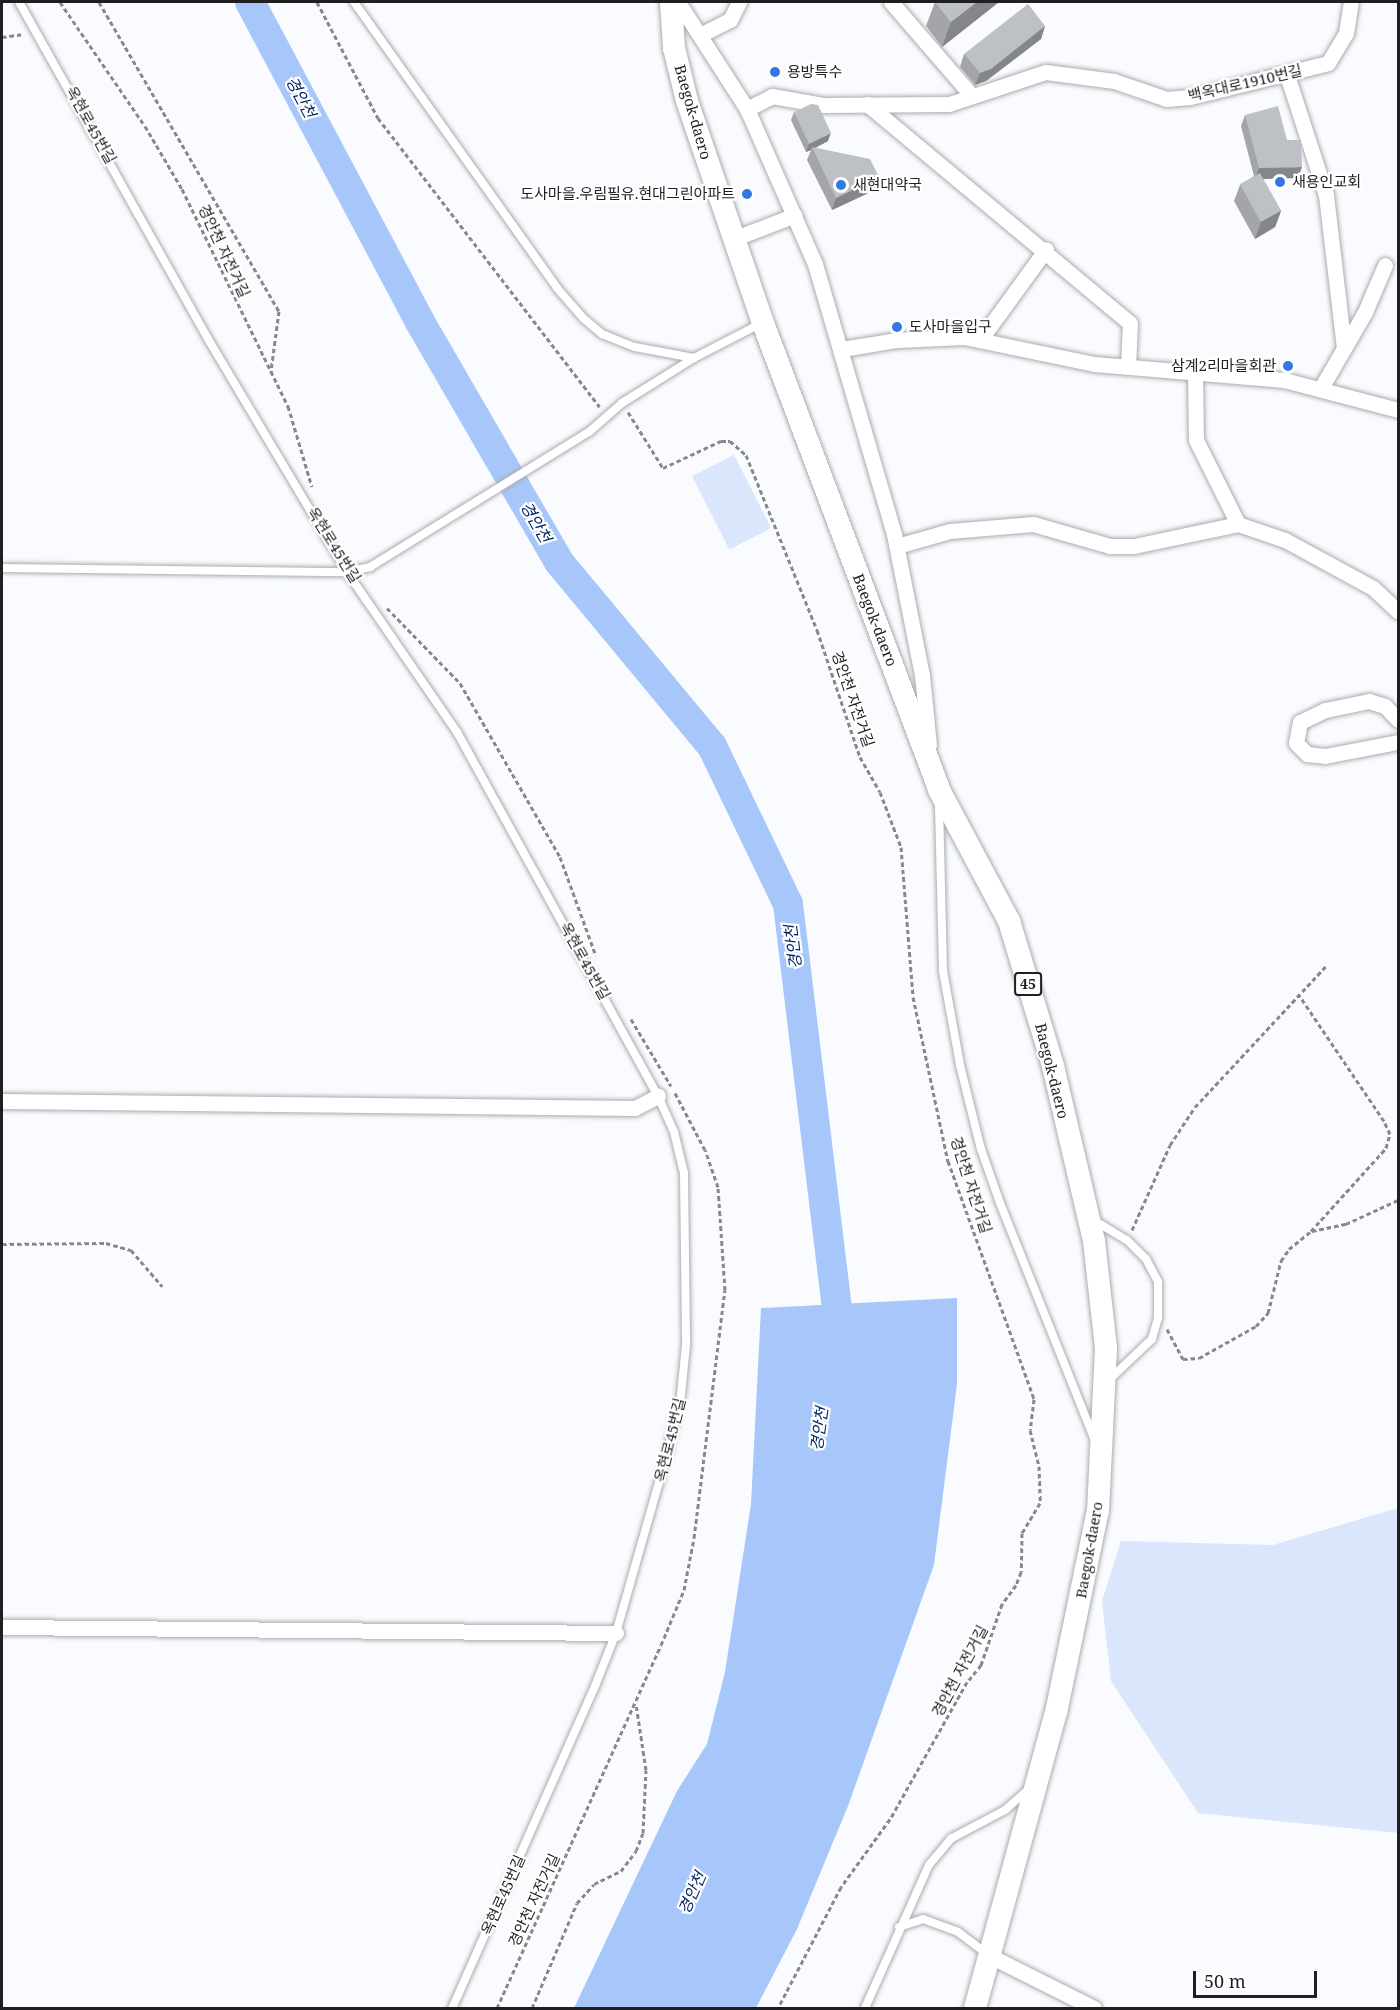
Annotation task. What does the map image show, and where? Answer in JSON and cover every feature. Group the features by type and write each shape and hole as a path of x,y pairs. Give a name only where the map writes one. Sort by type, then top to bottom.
{"main road":[{"name":"Baegok-daero","path":"671,2 674,48 687,101 763,323 939,790 1009,921 1053,1066 1089,1217 1102,1293 1106,1383 1098,1510 1075,1630 1037,1782 975,2008"}],"street":[{"path":"678,2 747,109 795,215 842,348 897,546 922,675 931,769"},
{"path":"700,35 730,20 739,2"},
{"path":"891,2 972,96"},
{"name":"백옥대로1910번길","path":"747,109 772,96 824,105 949,104 1046,72 1113,81 1167,99 1287,75 1329,63 1346,33 1351,2"},
{"path":"1287,75 1326,195 1344,348"},
{"path":"867,104 1046,249 1130,323 1128,367"},
{"path":"733,239 795,215"},
{"path":"980,340 1046,249"},
{"path":"1321,388 1344,348 1385,265"},
{"path":"842,348 934,337 980,340 1063,359 1128,367 1253,375 1321,388 1398,410"},
{"path":"1195,371 1196,440 1238,524"},
{"path":"897,546 950,531 1033,524 1110,546 1134,546 1238,524 1286,540 1373,588 1398,612"},
{"path":"1398,720 1384,705 1369,701 1324,710 1300,722 1296,743 1306,754 1325,756 1398,742"},
{"path":"2,1101 635,1108 658,1096"},
{"path":"2,1627 616,1633"},
{"path":"990,1956 1094,2008"}],"lane":[{"name":"옥현로45번길","path":"19,2 208,339 347,572 457,732 658,1096 674,1132 684,1173 686,1345 681,1395 670,1444 616,1633 452,2008"},
{"path":"354,2 557,288 583,318 602,334 635,347 694,358"},
{"path":"2,568 347,572 369,567 406,542 589,432 622,403 694,358 763,323"},
{"path":"939,790 943,971 960,1065 981,1149 1000,1203 1102,1459"},
{"path":"1089,1217 1127,1240 1146,1260 1158,1282 1158,1318 1152,1339 1140,1354 1106,1383"},
{"path":"865,2008 899,1927 929,1864 952,1838 1005,1810 1037,1782"},
{"path":"899,1927 923,1919 958,1932 990,1956"}],"path":[{"name":"경안천 자전거길","path":"60,2 145,126 182,189 288,406 315,497"},
{"path":"99,2 279,311 270,373"},
{"path":"317,2 378,118 607,416"},
{"path":"2,37 37,31"},
{"name":"경안천 자전거길","path":"622,403 663,468 721,441 730,441 746,455 817,630 860,757 880,792 901,847 916,1021 948,1161 1033,1388 1030,1430 1042,1484 1040,1503 1022,1533 1021,1572 1016,1585 1002,1604 981,1665 967,1682 890,1819 841,1887 778,2008"},
{"path":"1127,1240 1170,1145 1195,1107 1327,965"},
{"path":"1158,1318 1183,1359 1199,1358 1233,1340 1268,1313 1281,1262 1386,1148 1390,1134 1299,995"},
{"path":"1311,1232 1346,1224 1398,1200"},
{"path":"2,1244 106,1243 131,1250 162,1286"},
{"name":"경안천 자전거길","path":"497,2008 636,1702 646,1770 643,1833 636,1851 621,1871 594,1884 577,1903 532,2008"}],"shaded area":[{"path":"734,455 771,528 729,549 692,476"},
{"path":"1398,1508 1398,1833 1198,1813 1111,1681 1102,1601 1121,1541 1273,1545"}],"water":[{"path":"957,1298 957,1384 934,1565 848,1806 797,1929 756,2008 574,2008 677,1791 707,1744 725,1672 751,1504 761,1308"}],"building":[{"path":"935,2 977,2 951,22"},
{"path":"1028,4 1045,26 991,69 980,73 964,54"},
{"path":"811,104 818,105 831,133 809,144 794,112"},
{"path":"1278,106 1287,140 1301,140 1302,167 1259,168 1245,115"},
{"path":"812,147 870,159 879,177 836,198"},
{"path":"1260,173 1281,211 1261,222 1240,184"}],"waterway":[{"name":"경안천","path":"250,2 420,322 559,562 712,746 788,904 837,1307 831,1343"}],"place":[{"name":"용방특수","path":"775,72"},
{"name":"새용인교회","path":"1280,182"},
{"name":"새현대약국","path":"841,185"},
{"name":"도사마을.우림필유.현대그린아파트","path":"747,194"},
{"name":"도사마을입구","path":"897,327"},
{"name":"삼계2리마을회관","path":"1288,366"}]}
